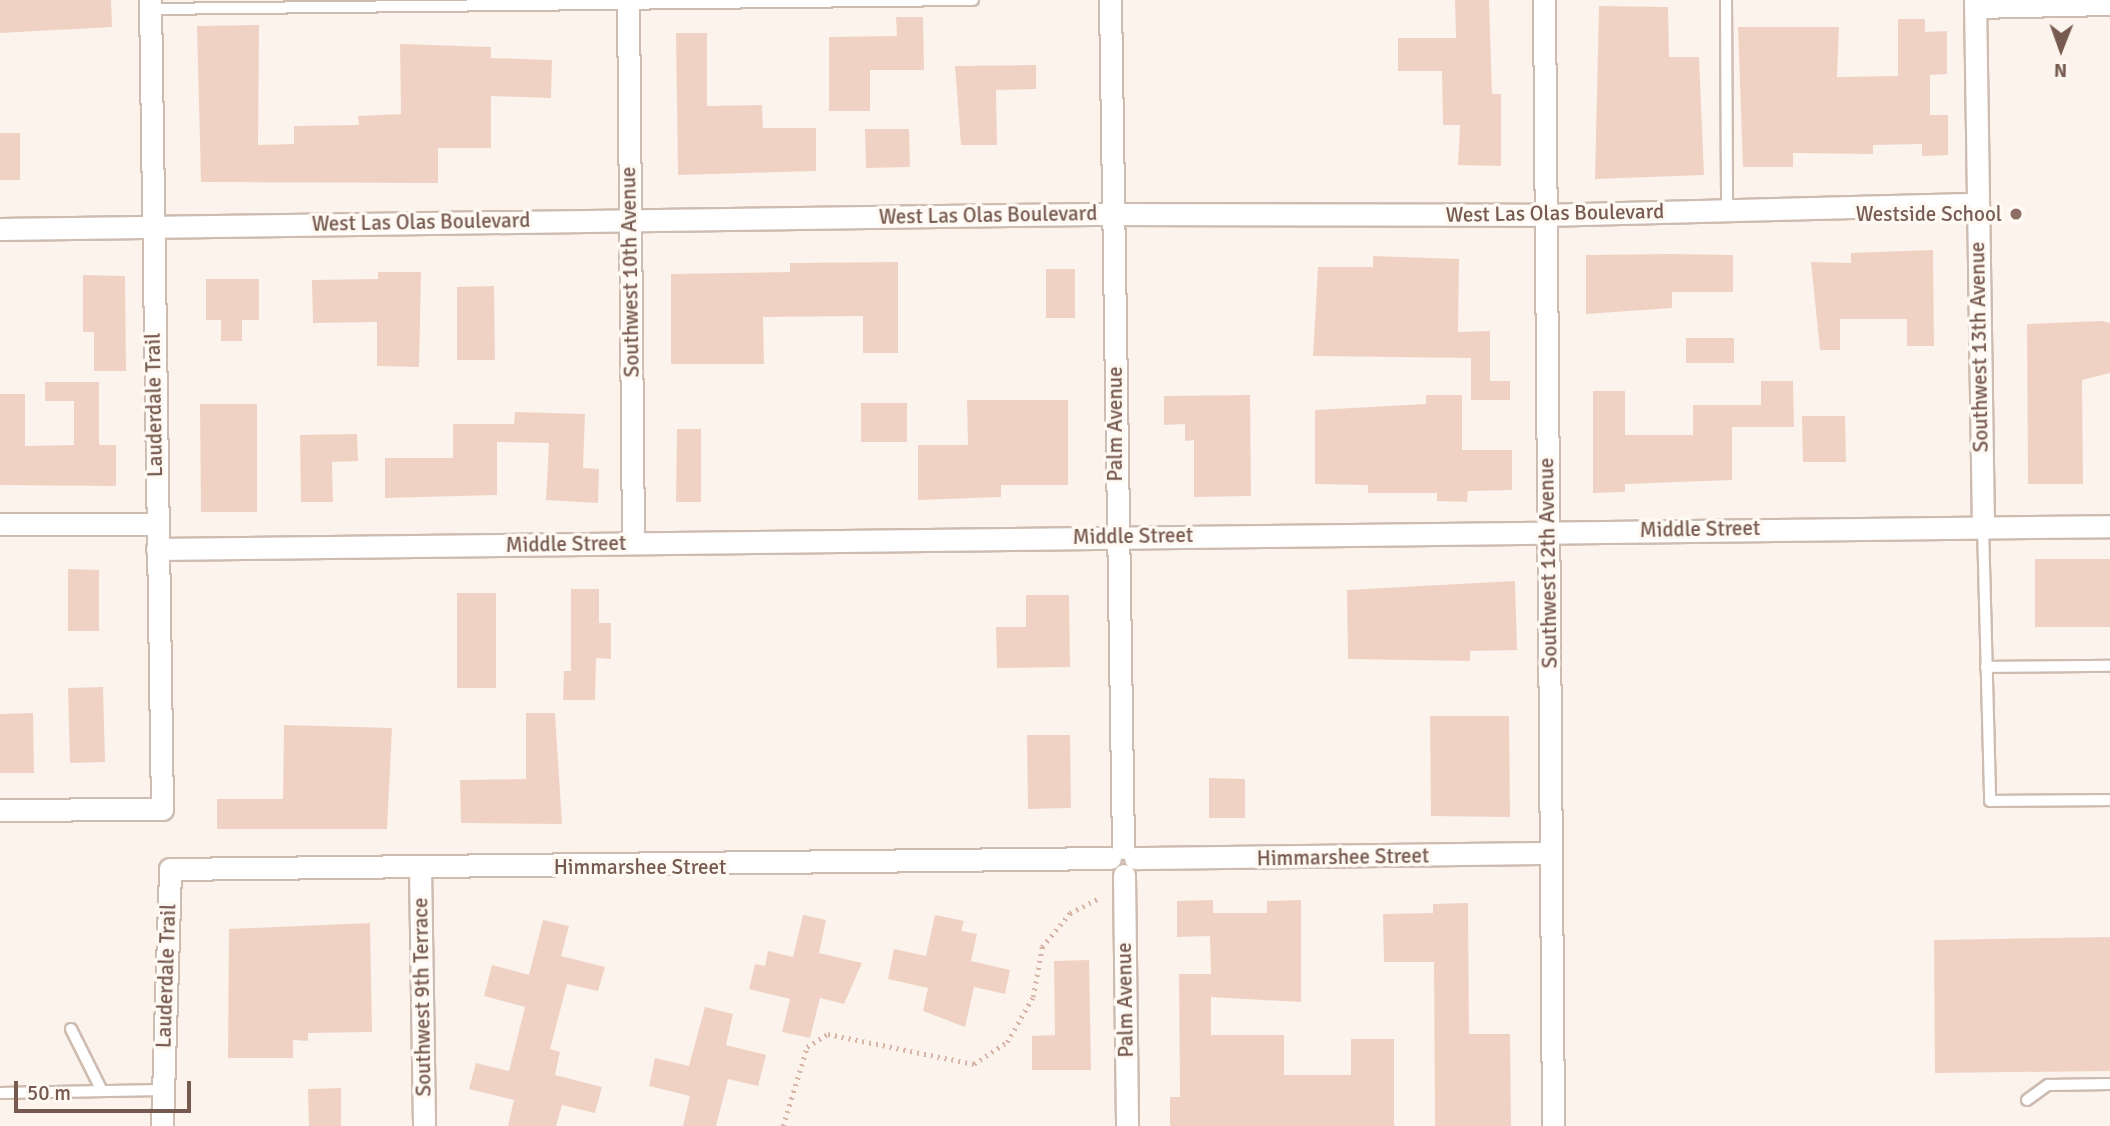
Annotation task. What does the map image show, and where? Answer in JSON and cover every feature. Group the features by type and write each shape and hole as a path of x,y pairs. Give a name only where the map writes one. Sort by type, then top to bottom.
{"street":[{"name":"Palm Avenue","path":"1110,0 1116,537 1127,1126"},
{"name":"Southwest 12th Avenue","path":"1544,0 1553,1126"},
{"name":"Southwest 10th Avenue","path":"628,1 633,543"},
{"path":"1975,3 2110,4"},
{"name":"Southwest 13th Avenue","path":"1975,3 1983,526"},
{"name":"Lauderdale Trail","path":"0,810 162,809 156,549 150,4"},
{"name":"West Las Olas Boulevard","path":"0,229 630,218 1113,214 1545,215 1977,204"},
{"path":"0,524 156,524"},
{"name":"Middle Street","path":"156,549 2110,526"},
{"name":"Himmarshee Street","path":"170,869 1551,853"},
{"name":"Southwest 9th Terrace","path":"420,868 424,1126"},
{"name":"Lauderdale Trail","path":"162,1126 170,869"}],"lane":[{"path":"150,4 973,0"},
{"path":"1726,0 1727,210"},
{"path":"1983,526 1990,801 2110,800"},
{"path":"1986,667 2110,666"},
{"path":"71,1029 101,1089"},
{"path":"2027,1100 2048,1085 2110,1084"},
{"path":"0,1093 101,1089 162,1090"}],"path":[{"path":"783,1126 807,1047 828,1034 974,1064 1007,1042 1032,996 1042,947 1070,913 1101,897"}],"building":[{"path":"0,0 111,0 112,27 0,33"},
{"path":"1455,0 1489,0 1492,94 1501,94 1501,166 1458,165 1460,125 1443,125 1442,71 1398,71 1398,38 1456,38"},
{"path":"1599,6 1668,7 1669,57 1699,57 1704,175 1595,179"},
{"path":"896,17 923,17 924,70 870,70 870,111 829,111 829,37 897,36"},
{"path":"1898,19 1925,19 1925,32 1947,31 1947,74 1930,75 1930,115 1948,115 1948,155 1922,156 1922,144 1873,145 1873,154 1793,153 1793,167 1743,167 1738,27 1839,27 1837,77 1898,76"},
{"path":"259,25 258,145 294,144 294,126 359,125 358,116 401,114 400,44 491,47 491,58 552,60 551,98 491,96 491,148 438,148 438,183 201,182 197,26"},
{"path":"676,33 707,33 707,106 762,105 763,128 816,128 816,171 678,175"},
{"path":"1036,65 1036,89 996,90 997,145 961,145 955,66"},
{"path":"865,129 909,129 910,167 866,168"},
{"path":"0,133 20,133 20,180 0,180"},
{"path":"1933,250 1934,346 1907,346 1907,319 1840,319 1840,350 1820,350 1811,262 1851,263 1851,253"},
{"path":"1586,255 1733,255 1733,292 1672,292 1672,308 1586,314"},
{"path":"1373,256 1459,259 1458,332 1490,331 1490,381 1510,381 1510,400 1471,400 1471,358 1313,356 1318,267 1373,267"},
{"path":"898,262 898,353 863,353 863,316 763,317 764,364 671,364 671,274 790,272 790,263"},
{"path":"1046,269 1075,269 1075,318 1046,318"},
{"path":"378,272 421,272 419,367 377,366 377,322 313,323 312,280 378,279"},
{"path":"83,275 125,276 126,371 94,371 94,332 83,332"},
{"path":"206,279 259,279 259,320 242,320 242,341 221,341 221,320 206,320"},
{"path":"494,286 495,360 457,360 457,287"},
{"path":"2110,323 2110,373 2082,380 2083,484 2028,484 2027,324"},
{"path":"1686,338 1734,338 1734,363 1686,363"},
{"path":"1761,381 1793,381 1794,427 1732,427 1732,480 1625,484 1625,492 1593,493 1593,391 1625,391 1625,435 1693,435 1693,405 1761,405"},
{"path":"45,382 99,382 99,445 116,445 116,486 0,485 0,394 25,394 25,446 74,445 74,401 45,401"},
{"path":"1250,395 1251,496 1194,497 1194,440 1185,441 1185,424 1164,425 1164,396"},
{"path":"1426,395 1462,395 1462,450 1512,450 1512,490 1468,491 1467,502 1437,501 1437,493 1368,493 1368,485 1315,484 1315,410 1426,404"},
{"path":"967,400 1068,400 1068,485 1001,485 1001,497 918,500 918,445 968,445"},
{"path":"861,403 907,403 907,442 861,442"},
{"path":"200,404 257,404 257,512 201,512"},
{"path":"515,412 585,414 583,468 599,469 598,503 546,500 549,443 497,442 497,495 385,498 385,458 453,458 453,424 514,424"},
{"path":"1802,416 1845,416 1846,462 1803,462"},
{"path":"677,429 701,429 701,502 676,502"},
{"path":"357,434 358,461 332,462 333,502 301,502 300,435"},
{"path":"2035,559 2110,559 2110,627 2035,627"},
{"path":"68,569 99,570 99,631 68,631"},
{"path":"1515,581 1517,650 1470,651 1470,661 1348,659 1347,590"},
{"path":"571,589 599,589 599,623 611,623 611,659 596,658 595,700 563,700 564,671 571,671"},
{"path":"457,593 496,593 496,688 457,688"},
{"path":"1026,595 1069,595 1070,667 997,668 996,627 1026,627"},
{"path":"103,687 105,762 70,763 68,688"},
{"path":"33,713 34,773 0,773 0,714"},
{"path":"526,713 555,713 562,824 461,823 460,780 526,779"},
{"path":"1430,716 1509,716 1510,817 1431,816"},
{"path":"284,725 392,728 387,829 217,829 217,799 283,799"},
{"path":"1027,735 1070,735 1071,808 1028,809"},
{"path":"1209,778 1245,779 1245,818 1209,818"},
{"path":"1213,900 1213,913 1267,913 1267,901 1301,900 1301,1002 1211,997 1211,1035 1284,1035 1284,1075 1351,1075 1351,1039 1394,1039 1394,1126 1170,1126 1170,1097 1180,1097 1179,974 1211,974 1210,936 1177,937 1177,901"},
{"path":"1468,903 1469,1034 1510,1034 1511,1126 1435,1126 1434,962 1384,962 1383,914 1433,913 1433,904"},
{"path":"803,915 826,920 819,953 862,963 844,1004 820,998 810,1038 782,1032 790,999 749,989 755,964 765,966 768,951 793,957"},
{"path":"935,915 964,921 961,931 977,934 971,961 1010,970 1005,994 974,987 965,1027 923,1011 928,988 888,979 894,949 926,956"},
{"path":"543,920 569,926 561,956 605,967 598,991 567,984 550,1049 560,1052 555,1075 602,1087 595,1113 562,1105 556,1126 508,1126 514,1100 469,1089 476,1063 509,1071 525,1007 484,996 492,965 529,975"},
{"path":"370,923 372,1032 308,1033 308,1041 293,1040 293,1058 228,1058 229,929"},
{"path":"2110,937 2110,1071 1935,1073 1934,940"},
{"path":"1089,960 1091,1070 1032,1070 1032,1036 1055,1035 1054,961"},
{"path":"705,1007 733,1014 726,1045 766,1055 758,1086 728,1079 716,1126 683,1126 690,1096 649,1086 655,1058 689,1066"},
{"path":"341,1088 341,1126 309,1126 308,1089"}],"place":[{"name":"Westside School","path":"2016,214"}]}
